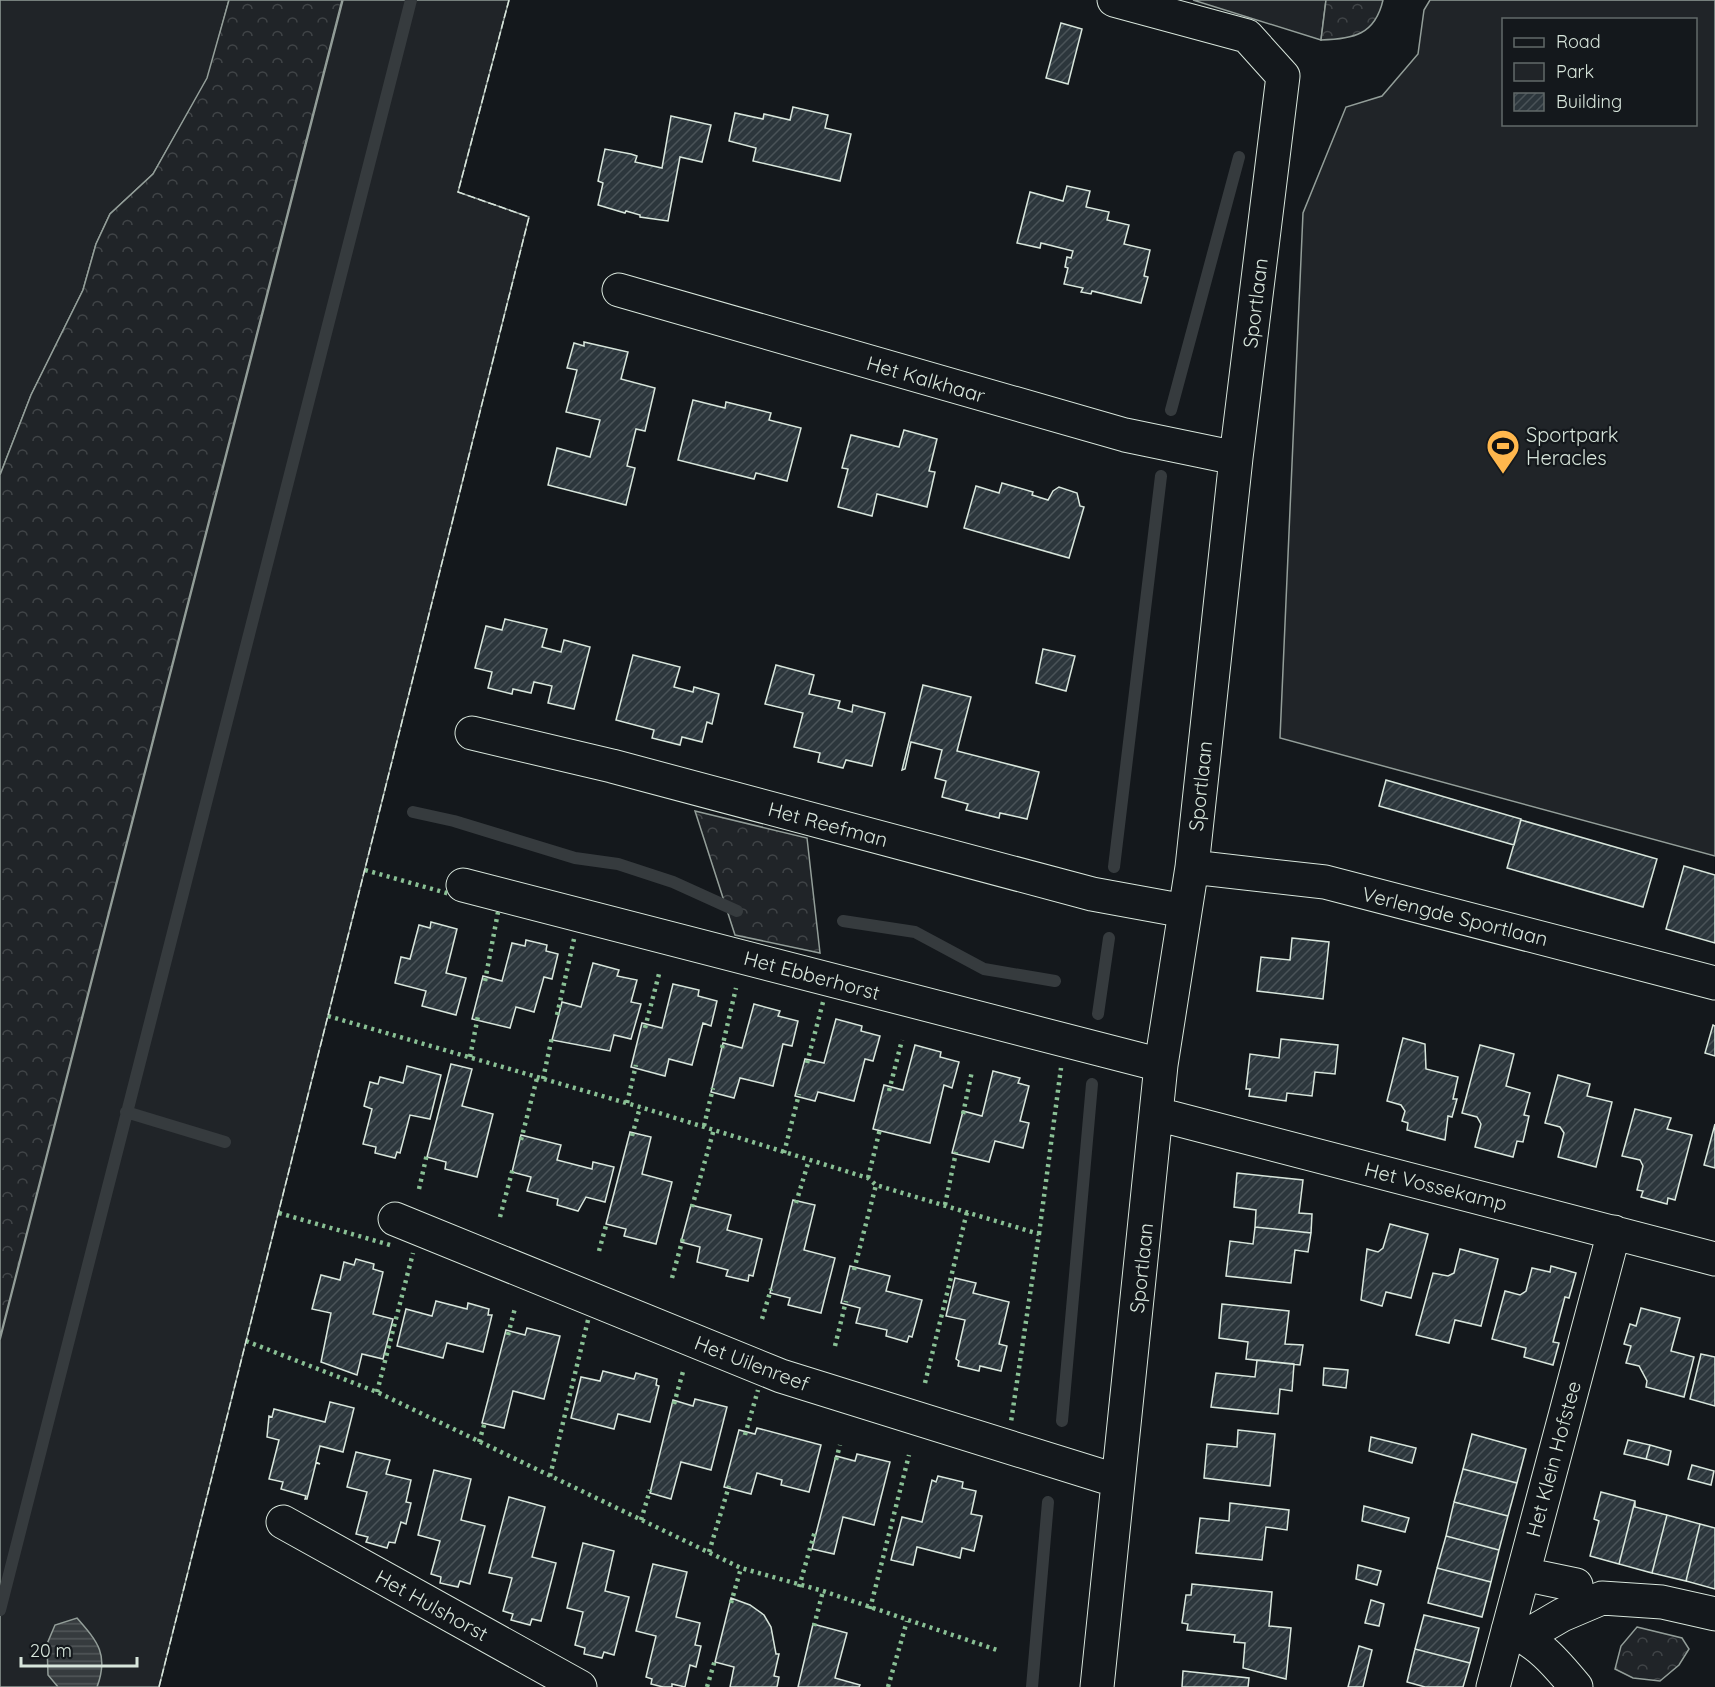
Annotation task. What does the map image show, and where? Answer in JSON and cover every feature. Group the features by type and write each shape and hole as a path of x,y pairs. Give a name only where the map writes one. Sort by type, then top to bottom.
{"street":[{"name":"Sportlaan","path":"1097,1687 1161,1065 1192,867 1236,458 1283,76 1247,36 1114,0"},
{"name":"Het Kalkhaar","path":"618,291 1125,435 1236,458"},
{"name":"Het Reefman","path":"472,733 612,766 1092,894 1185,911"},
{"name":"Verlengde Sportlaan","path":"1192,867 1325,882 1715,982"},
{"name":"Het Ebberhorst","path":"463,885 1161,1065"},
{"name":"Het Vossekamp","path":"1157,1114 1715,1259"},
{"name":"Het Uilenreef","path":"395,1220 781,1376 1118,1481"},
{"name":"Het Klein Hofstee","path":"1501,1686 1517,1633 1523,1574 1614,1232"},
{"name":"Het Hulshorst","path":"283,1522 580,1687"},
{"path":"1523,1574 1589,1590 1662,1602 1715,1614"},
{"path":"1517,1633 1562,1615 1589,1590"},
{"path":"1517,1633 1555,1662 1576,1687"}],"green space":[{"path":"0,0 229,0 208,78 153,174 110,214 96,244 83,290 31,395 0,475"},
{"path":"229,0 342,0 0,1337 0,475 31,395 83,290 96,244 110,214 153,174 207,78"},
{"path":"343,0 509,0 458,192 529,217 159,1687 0,1687 0,1340"},
{"path":"1193,0 1326,0 1321,40"},
{"path":"1326,0 1383,0 1374,21 1361,33 1343,38 1321,40"},
{"name":"Sportpark Heracles","path":"1430,0 1715,0 1715,856 1280,738 1303,213 1346,107 1382,96 1418,54 1424,10"},
{"path":"695,811 807,838 820,953 735,935"},
{"path":"1637,1627 1682,1638 1689,1649 1679,1665 1660,1681 1633,1678 1615,1669 1621,1646"}],"shaded area":[{"path":"77,1618 91,1634 99,1650 102,1666 97,1687 58,1687 48,1675 47,1644 55,1625"}],"building":[{"path":"1061,23 1082,29 1068,84 1046,78"},
{"path":"793,107 828,115 825,128 851,134 840,181 753,161 756,148 729,141 735,113 763,119 764,114 790,120"},
{"path":"671,116 711,125 702,162 680,157 668,221 640,217 640,215 626,211 625,213 598,205 603,183 598,181 605,149 637,156 635,162 662,168"},
{"path":"1067,186 1090,191 1086,207 1109,212 1107,220 1129,225 1124,244 1150,250 1144,276 1148,277 1141,303 1092,291 1091,294 1081,292 1083,288 1064,284 1068,268 1065,267 1067,257 1071,258 1073,251 1041,243 1040,248 1017,243 1030,192 1063,201"},
{"path":"584,342 628,352 621,379 655,388 645,431 636,429 627,466 635,468 626,505 548,485 557,448 590,457 600,420 566,412 577,370 567,368 574,343 584,346"},
{"path":"693,400 725,408 726,402 771,413 769,420 801,428 787,481 756,473 754,479 678,460"},
{"path":"904,430 937,439 929,471 935,472 927,507 877,494 872,516 838,507 848,469 842,468 851,435 899,447"},
{"path":"1002,483 1033,492 1032,495 1048,500 1053,491 1059,487 1077,493 1080,506 1084,507 1069,558 964,528 976,486 999,493"},
{"path":"505,619 547,629 542,647 561,652 564,640 590,647 574,709 548,703 552,686 534,682 531,693 513,689 512,694 488,688 492,672 475,668 486,626 502,630"},
{"path":"1043,649 1075,656 1066,691 1036,683"},
{"path":"633,655 680,667 674,687 693,692 694,687 719,694 712,724 707,722 702,742 682,737 680,745 652,738 654,730 616,720"},
{"path":"776,665 814,675 809,694 840,701 838,708 852,712 853,705 885,713 872,766 846,760 843,768 818,762 820,753 794,747 803,713 765,704"},
{"path":"923,685 971,697 957,751 1039,772 1027,819 1000,813 999,818 966,810 968,804 942,797 946,781 935,778 942,750 911,742 905,769 902,770"},
{"path":"1386,780 1521,819 1514,845 1379,806"},
{"path":"1521,820 1657,859 1643,907 1507,868"},
{"path":"1684,866 1715,875 1715,943 1666,929"},
{"path":"431,922 457,929 446,973 466,978 456,1015 422,1006 426,991 395,983 401,957 410,959 419,925 430,928"},
{"path":"1292,938 1329,942 1323,999 1257,991 1261,957 1290,960"},
{"path":"526,940 547,945 546,951 558,954 552,979 544,977 534,1012 516,1007 510,1028 472,1019 483,976 502,981 512,943 525,946"},
{"path":"593,963 619,970 617,976 637,980 631,1002 641,1004 631,1039 614,1035 610,1051 552,1040 562,1002 581,1007"},
{"path":"673,984 699,990 698,996 717,1001 711,1026 703,1023 692,1065 669,1059 665,1076 631,1067 642,1023 662,1028"},
{"path":"754,1004 780,1011 778,1016 798,1021 792,1046 783,1044 773,1086 740,1078 734,1098 711,1092 723,1043 742,1048"},
{"path":"836,1019 862,1026 861,1031 880,1036 873,1061 865,1059 854,1101 818,1092 815,1101 795,1096 805,1059 824,1063"},
{"path":"1713,1025 1715,1026 1715,1056 1705,1053"},
{"path":"1403,1038 1425,1044 1426,1069 1458,1077 1453,1099 1457,1099 1452,1117 1448,1116 1445,1140 1407,1130 1408,1123 1402,1121 1405,1111 1401,1105 1387,1101"},
{"path":"1281,1039 1338,1045 1335,1074 1315,1072 1312,1096 1287,1093 1286,1101 1249,1096 1250,1089 1246,1089 1250,1054 1279,1058"},
{"path":"915,1045 941,1052 940,1057 959,1062 952,1088 944,1085 930,1143 873,1129 884,1085 903,1090"},
{"path":"1480,1045 1514,1054 1506,1086 1530,1093 1524,1115 1529,1116 1523,1142 1517,1141 1513,1157 1475,1147 1481,1124 1477,1117 1462,1113"},
{"path":"451,1064 472,1069 462,1106 493,1114 477,1177 445,1169 446,1162 427,1157"},
{"path":"407,1066 441,1075 430,1119 410,1115 400,1153 397,1152 395,1158 375,1153 376,1147 363,1144 372,1109 364,1106 370,1082 378,1084 380,1077 403,1083"},
{"path":"993,1071 1020,1078 1018,1083 1029,1086 1020,1121 1029,1123 1023,1148 995,1141 989,1162 952,1153 963,1111 982,1116"},
{"path":"1558,1075 1590,1084 1587,1096 1612,1102 1596,1167 1558,1157 1564,1133 1560,1127 1545,1123"},
{"path":"1635,1109 1671,1118 1667,1129 1692,1135 1675,1200 1668,1198 1667,1204 1641,1197 1643,1191 1637,1190 1643,1166 1640,1160 1622,1156"},
{"path":"1715,1124 1715,1168 1704,1165"},
{"path":"630,1132 651,1137 642,1174 672,1182 656,1244 624,1236 626,1229 606,1224"},
{"path":"521,1135 561,1145 557,1160 592,1169 593,1162 614,1167 605,1202 586,1197 578,1211 557,1205 558,1199 527,1191 531,1177 512,1172"},
{"path":"1237,1173 1303,1180 1299,1213 1312,1214 1311,1233 1255,1227 1256,1210 1234,1207"},
{"path":"793,1200 815,1205 804,1250 835,1258 821,1313 788,1305 790,1298 770,1293"},
{"path":"691,1205 731,1215 727,1230 762,1239 753,1276 749,1275 748,1281 726,1276 728,1270 697,1262 700,1247 681,1242"},
{"path":"1390,1224 1428,1234 1411,1298 1386,1292 1382,1306 1361,1300 1367,1249 1378,1252 1383,1248"},
{"path":"1255,1227 1311,1233 1308,1252 1295,1250 1291,1283 1226,1276 1230,1241 1253,1244"},
{"path":"1460,1249 1498,1259 1481,1326 1455,1320 1449,1343 1416,1335 1433,1273 1448,1276 1454,1273"},
{"path":"356,1259 374,1264 373,1269 383,1272 373,1314 393,1319 383,1359 362,1354 357,1375 321,1362 331,1313 312,1309 321,1275 340,1280 344,1262 354,1265"},
{"path":"850,1266 890,1276 886,1291 922,1300 912,1337 909,1336 907,1342 886,1336 887,1330 856,1323 860,1308 841,1303"},
{"path":"1551,1266 1576,1273 1569,1298 1565,1297 1553,1342 1559,1343 1553,1365 1524,1357 1526,1348 1492,1339 1505,1291 1520,1295 1526,1291 1532,1268 1550,1272"},
{"path":"955,1278 976,1283 973,1293 1009,1302 999,1344 1007,1346 1001,1371 980,1366 979,1371 958,1366 959,1361 956,1359 965,1320 946,1316"},
{"path":"436,1301 467,1309 468,1303 489,1309 488,1315 492,1315 483,1352 447,1343 443,1358 397,1346 406,1309 432,1316"},
{"path":"1222,1304 1289,1311 1285,1344 1303,1345 1300,1365 1246,1359 1248,1342 1219,1338"},
{"path":"1641,1308 1680,1318 1671,1351 1694,1357 1684,1397 1646,1387 1647,1381 1639,1366 1626,1363 1631,1346 1624,1344 1630,1324 1636,1326"},
{"path":"527,1328 560,1336 544,1399 513,1391 504,1428 482,1423 506,1330 525,1335"},
{"path":"1701,1354 1715,1357 1715,1406 1690,1399"},
{"path":"1257,1360 1294,1364 1292,1391 1280,1389 1278,1414 1211,1407 1216,1373 1255,1377"},
{"path":"1324,1368 1348,1370 1346,1388 1323,1385"},
{"path":"603,1371 634,1379 636,1373 657,1379 656,1385 659,1386 650,1422 618,1414 614,1429 571,1418 581,1377 600,1381"},
{"path":"695,1399 727,1407 711,1470 681,1462 671,1499 650,1493 673,1400 693,1406"},
{"path":"330,1402 354,1408 343,1452 320,1446 316,1462 320,1464 316,1463 307,1499 305,1499 306,1496 281,1489 283,1482 269,1479 279,1440 267,1437 269,1416 272,1417 274,1409 325,1422"},
{"path":"757,1428 821,1445 809,1492 781,1485 782,1480 757,1473 751,1494 724,1487 739,1430 755,1434"},
{"path":"1238,1430 1275,1434 1270,1486 1204,1478 1207,1444 1237,1447"},
{"path":"1472,1434 1526,1449 1517,1483 1463,1469"},
{"path":"1371,1437 1416,1448 1412,1463 1369,1451"},
{"path":"1628,1440 1650,1445 1646,1459 1624,1454"},
{"path":"1650,1445 1671,1451 1668,1465 1646,1459"},
{"path":"356,1452 390,1460 386,1474 411,1480 406,1502 411,1503 406,1524 401,1522 395,1543 389,1542 387,1548 366,1542 368,1537 356,1534 367,1492 347,1487"},
{"path":"857,1454 890,1462 874,1525 843,1517 834,1554 812,1549 836,1456 855,1461"},
{"path":"1692,1465 1714,1471 1711,1485 1688,1479"},
{"path":"1463,1469 1517,1483 1508,1516 1454,1502"},
{"path":"434,1470 471,1479 461,1520 485,1526 470,1584 460,1581 458,1587 440,1583 441,1577 431,1574 440,1541 418,1535"},
{"path":"938,1476 963,1482 962,1488 976,1491 971,1514 982,1516 974,1551 962,1548 960,1558 917,1547 913,1565 891,1560 902,1517 922,1522 932,1480 936,1482"},
{"path":"1601,1492 1635,1501 1619,1564 1590,1556 1599,1521 1594,1519"},
{"path":"509,1497 545,1507 532,1557 556,1563 541,1621 532,1619 530,1625 511,1620 513,1614 503,1611 512,1578 489,1573"},
{"path":"1635,1501 1635,1507 1667,1515 1652,1573 1619,1564"},
{"path":"1454,1502 1508,1516 1499,1550 1446,1536"},
{"path":"1230,1503 1289,1510 1287,1530 1266,1527 1262,1560 1196,1553 1200,1518 1229,1521"},
{"path":"1364,1506 1409,1518 1405,1532 1362,1521"},
{"path":"1667,1515 1700,1524 1686,1581 1652,1573"},
{"path":"1700,1524 1715,1528 1715,1589 1686,1581"},
{"path":"1446,1536 1499,1550 1491,1582 1437,1568"},
{"path":"583,1543 614,1551 605,1591 629,1597 614,1655 604,1652 602,1658 584,1654 585,1648 575,1645 583,1612 567,1608"},
{"path":"653,1564 687,1572 676,1617 700,1623 695,1645 701,1646 696,1667 690,1665 685,1687 672,1684 672,1687 663,1687 651,1684 652,1679 646,1677 656,1636 636,1631"},
{"path":"1358,1565 1381,1571 1377,1585 1356,1579"},
{"path":"1437,1568 1491,1582 1482,1617 1428,1603"},
{"path":"1192,1584 1272,1592 1269,1626 1291,1628 1286,1679 1243,1668 1245,1643 1234,1642 1235,1635 1187,1630 1188,1624 1182,1623 1186,1595 1191,1595"},
{"path":"731,1598 750,1605 764,1615 771,1627 776,1654 779,1654 774,1676 779,1677 777,1687 730,1687 734,1667 715,1662"},
{"path":"1371,1600 1384,1604 1379,1626 1365,1623"},
{"path":"1424,1615 1479,1628 1470,1663 1415,1649"},
{"path":"813,1624 847,1633 835,1678 860,1685 859,1687 798,1687"},
{"path":"1359,1646 1372,1650 1363,1687 1348,1687"},
{"path":"1415,1649 1470,1663 1463,1687 1425,1687 1407,1682"},
{"path":"1183,1671 1249,1678 1248,1687 1182,1687"}],"waterway":[{"path":"0,1610 411,0"},
{"path":"1171,410 1239,157"},
{"path":"1114,867 1161,476"},
{"path":"413,812 454,821 575,858 618,864 673,882 737,911"},
{"path":"843,921 915,932 984,969 1055,981"},
{"path":"1098,1014 1109,938"},
{"path":"1062,1421 1092,1084"},
{"path":"126,1112 225,1142"},
{"path":"1032,1687 1048,1502"}],"hedge":[{"path":"365,870 450,894"},
{"path":"485,981 498,912"},
{"path":"557,1015 574,939"},
{"path":"645,1028 659,974"},
{"path":"722,1048 736,988"},
{"path":"807,1063 823,1002"},
{"path":"328,1016 640,1107 868,1178 876,1185 1039,1234 1011,1422"},
{"path":"470,1057 478,1016"},
{"path":"543,1079 552,1037"},
{"path":"889,1091 902,1040"},
{"path":"627,1103 636,1065"},
{"path":"1039,1234 1061,1068"},
{"path":"963,1114 972,1071"},
{"path":"521,1140 537,1078"},
{"path":"704,1126 713,1088"},
{"path":"784,1153 799,1094"},
{"path":"632,1136 640,1107"},
{"path":"692,1207 714,1129"},
{"path":"868,1178 880,1129"},
{"path":"945,1205 956,1152"},
{"path":"419,1189 427,1154"},
{"path":"796,1203 809,1160"},
{"path":"500,1217 513,1168"},
{"path":"854,1270 876,1185"},
{"path":"925,1383 967,1212"},
{"path":"279,1213 390,1245"},
{"path":"599,1251 607,1222"},
{"path":"672,1278 683,1238"},
{"path":"377,1392 413,1253"},
{"path":"762,1319 771,1289"},
{"path":"835,1346 846,1301"},
{"path":"508,1335 515,1308"},
{"path":"550,1476 589,1316"},
{"path":"246,1341 377,1392 741,1568 823,1591 1000,1651"},
{"path":"674,1404 684,1368"},
{"path":"745,1435 758,1390"},
{"path":"479,1442 485,1422"},
{"path":"836,1460 840,1445"},
{"path":"870,1609 909,1455"},
{"path":"709,1552 729,1486"},
{"path":"641,1520 650,1490"},
{"path":"799,1587 815,1531"},
{"path":"731,1603 741,1568"},
{"path":"814,1626 823,1591"},
{"path":"888,1687 907,1621"},
{"path":"707,1687 715,1660"}],"fence":[{"path":"159,1687 529,217 458,192 509,0"}],"place":[{"name":"Sportpark Heracles","path":"1503,475"}]}
